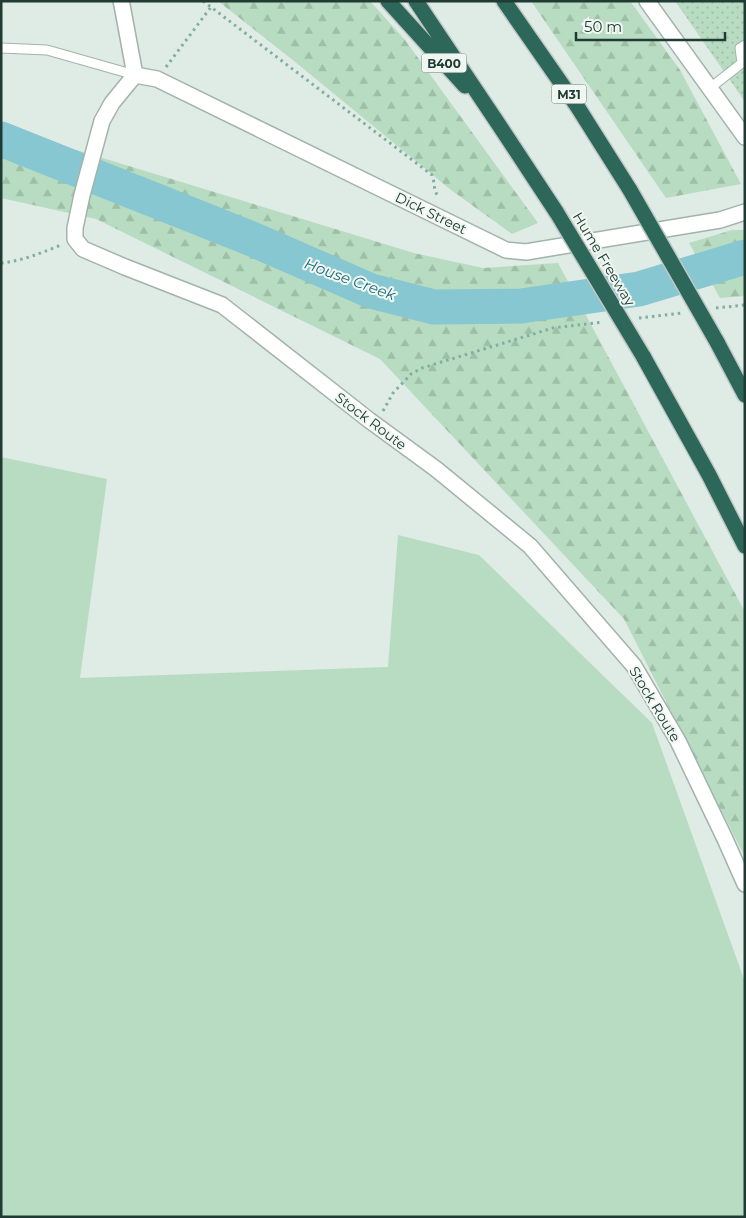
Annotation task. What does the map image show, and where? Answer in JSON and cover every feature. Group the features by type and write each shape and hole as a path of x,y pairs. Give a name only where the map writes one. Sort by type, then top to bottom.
{"highway":[{"name":"B400","path":"388,1 499,124"},
{"name":"Hume Freeway","path":"416,1 557,213 643,356 745,546"},
{"name":"M31","path":"504,1 577,106 630,190 745,394"}],"street":[{"path":"75,239 75,228 82,195 102,122 112,103 136,75 121,1"},
{"path":"647,1 745,137"},
{"name":"Dick Street","path":"136,75 157,79 506,250 526,252 720,220 745,212"},
{"name":"Stock Route","path":"75,239 83,250 222,305 436,469 530,546 634,666 678,742 745,884"}],"lane":[{"path":"710,88 742,63 740,48 745,45"},
{"path":"1,48 47,50 136,75"}],"path":[{"path":"203,1 432,175 435,180 436,194 441,200"},
{"path":"157,79 211,7"},
{"path":"1,263 34,256 75,239"},
{"path":"715,308 745,305"},
{"path":"638,318 685,312"},
{"path":"375,424 393,394 411,374 422,368 553,328 609,321"}],"green space":[{"path":"218,1 370,1 405,40 538,223 512,234 451,190"},
{"path":"531,1 630,1 680,70 741,184 666,198"},
{"path":"675,1 745,1 745,101 743,99"},
{"path":"1,127 414,253 483,268 558,263 745,612 745,857 624,619 380,359 96,219 1,198"},
{"path":"732,230 745,230 745,296 720,298 689,243"},
{"path":"1,457 107,479 80,678 388,667 398,535 479,555 652,723 745,982 745,1217 1,1217"}],"waterway":[{"name":"House Creek","path":"1,139 252,239 371,291 434,307 521,306 639,289 745,257"}]}
